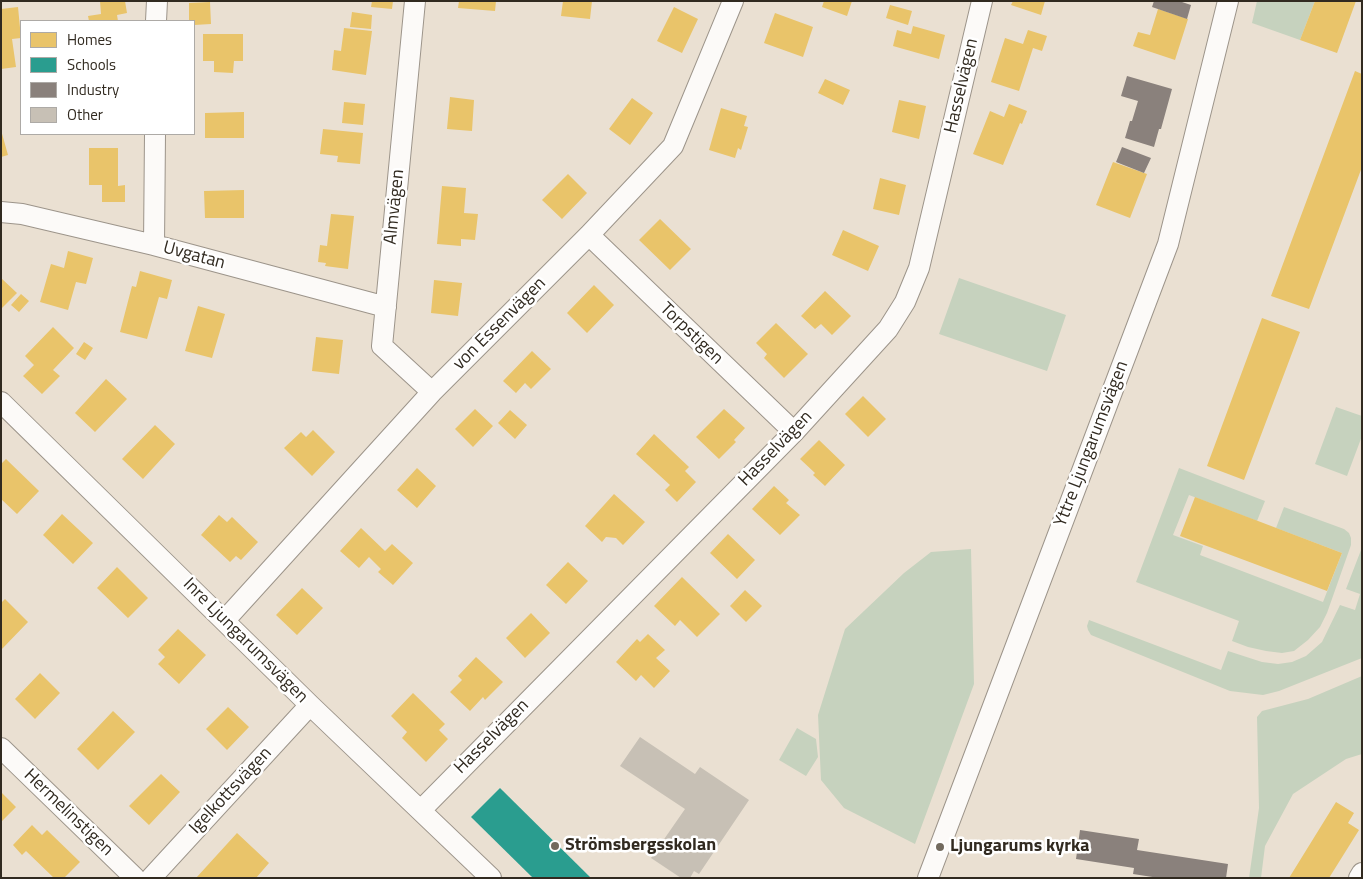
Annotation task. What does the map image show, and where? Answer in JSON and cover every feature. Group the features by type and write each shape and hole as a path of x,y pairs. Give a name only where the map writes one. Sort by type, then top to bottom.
{"street":[{"path":"156,20 157,1"},
{"name":"Almvägen","path":"415,1 382,346 432,392"},
{"name":"von Essenvägen","path":"225,620 432,392 589,235 673,146 733,1"},
{"name":"Hasselvägen","path":"421,810 794,432 888,329 905,302 919,268 982,1"},
{"name":"Yttre Ljungarumsvägen","path":"928,878 1168,244 1228,1"},
{"path":"154,245 155,135"},
{"name":"Uvgatan","path":"1,212 22,214 154,245 386,308"},
{"name":"Torpstigen","path":"589,235 794,432"},
{"name":"Inre Ljungarumsvägen","path":"1,402 310,705 491,878"},
{"name":"Igelkottsvägen","path":"151,878 310,705"},
{"name":"Hermelinstigen","path":"1,748 135,878"},
{"path":"1359,878 1362,873"}],"green space":[{"path":"1257,1 1315,1 1300,40 1252,23"},
{"path":"959,278 1066,315 1047,371 939,334"},
{"path":"1336,407 1362,416 1362,436 1347,476 1315,464"},
{"path":"1179,468 1265,501 1257,521 1189,495 1173,535 1203,546 1200,555 1323,602 1342,553 1276,528 1284,507 1344,529 1349,533 1351,545 1327,613 1320,627 1294,651 1282,653 1266,651 1232,641 1239,621 1136,582"},
{"path":"971,549 974,684 915,844 844,808 821,780 818,715 845,629 904,573 931,552"},
{"path":"1361,550 1362,658 1279,691 1263,695 1230,691 1091,635 1088,630 1089,620 1221,670 1228,651 1262,662 1278,664 1292,662 1306,656 1322,642 1340,605 1355,610 1360,594 1346,589"},
{"path":"1362,676 1362,754 1346,759 1293,794 1265,846 1261,878 1249,878 1259,808 1257,717 1262,711 1308,699"},
{"path":"797,728 816,739 818,757 806,776 779,760"}],"building: Homes":[{"path":"100,1 125,1 127,13 117,15 118,20 89,20 88,16 101,14"},
{"path":"372,1 393,1 392,9 371,7"},
{"path":"459,1 496,1 495,11 458,8"},
{"path":"563,1 592,1 590,19 561,16"},
{"path":"824,1 852,1 847,16 822,7"},
{"path":"1013,1 1045,1 1041,15 1011,5"},
{"path":"1315,1 1356,1 1337,53 1300,40"},
{"path":"210,2 211,24 195,25 195,20 189,20 189,3"},
{"path":"890,5 912,11 908,25 886,18"},
{"path":"18,7 20,38 12,39 16,67 1,69 1,9"},
{"path":"674,7 698,19 682,53 657,41"},
{"path":"1158,9 1188,19 1175,60 1133,46 1138,32 1150,35"},
{"path":"352,12 372,15 371,29 350,27"},
{"path":"775,13 813,27 803,57 764,43"},
{"path":"913,26 945,35 939,59 893,46 897,30 911,34"},
{"path":"344,28 372,31 366,75 332,70 334,50 341,51"},
{"path":"1028,30 1047,36 1042,51 1033,48 1019,91 991,82 1005,38 1023,44"},
{"path":"203,34 243,34 243,61 234,61 233,73 214,72 214,61 203,61"},
{"path":"1355,71 1362,74 1362,167 1309,309 1271,296"},
{"path":"825,79 850,90 843,105 818,93"},
{"path":"450,97 474,100 472,131 447,129"},
{"path":"632,98 653,113 630,145 609,129"},
{"path":"899,100 926,106 919,139 892,132"},
{"path":"344,102 365,104 363,125 342,123"},
{"path":"1009,104 1027,111 1022,124 1020,123 1003,165 973,154 990,111 1004,117"},
{"path":"721,108 747,116 744,126 748,127 741,150 738,148 735,158 709,150"},
{"path":"244,112 244,138 205,138 205,113"},
{"path":"323,129 363,133 360,164 337,162 338,156 320,154"},
{"path":"1,130 8,155 1,157"},
{"path":"89,148 118,148 118,186 125,185 125,202 102,202 102,185 89,185"},
{"path":"1113,162 1147,174 1130,218 1096,205"},
{"path":"568,174 587,193 562,219 542,200"},
{"path":"880,178 906,185 899,215 873,209"},
{"path":"442,186 466,188 464,213 478,214 475,240 461,239 461,246 437,244"},
{"path":"244,190 244,218 205,218 204,191"},
{"path":"331,214 354,216 348,269 325,266 326,263 318,262 320,245 327,246"},
{"path":"660,219 691,249 670,270 639,240"},
{"path":"843,230 879,246 868,271 832,255"},
{"path":"68,251 93,258 86,284 76,282 68,310 40,302 51,264 64,268"},
{"path":"140,271 172,280 167,299 159,297 147,339 120,332 132,286 136,287"},
{"path":"1,278 17,293 1,309"},
{"path":"434,280 462,283 458,316 431,313"},
{"path":"594,285 614,305 587,333 567,313"},
{"path":"825,291 851,316 832,335 821,324 815,329 801,316"},
{"path":"21,294 29,301 19,312 11,305"},
{"path":"198,306 225,314 212,358 185,351"},
{"path":"1262,318 1300,332 1244,480 1207,466"},
{"path":"776,323 808,354 784,378 764,358 767,354 756,343"},
{"path":"53,327 74,348 53,370 60,376 42,394 23,376 34,365 25,356"},
{"path":"316,337 343,340 339,374 312,371"},
{"path":"84,342 93,348 85,360 76,354"},
{"path":"532,351 551,369 531,389 525,383 516,393 503,381"},
{"path":"106,379 127,399 95,432 75,413"},
{"path":"863,396 886,419 868,437 845,414"},
{"path":"475,409 493,426 473,447 455,429"},
{"path":"724,409 745,428 734,440 736,442 719,459 696,437"},
{"path":"510,410 527,425 515,439 498,423"},
{"path":"155,425 175,444 143,479 122,459"},
{"path":"313,430 335,452 312,476 284,448 301,432 306,437"},
{"path":"654,434 689,467 685,471 696,482 677,502 665,490 670,485 636,454"},
{"path":"819,440 845,465 825,486 800,459"},
{"path":"6,459 39,491 17,514 1,499 1,464"},
{"path":"417,468 436,486 417,508 397,490"},
{"path":"774,486 789,500 786,503 800,515 780,535 752,509"},
{"path":"614,494 645,522 623,545 616,538 606,537 602,542 585,526"},
{"path":"1195,497 1342,553 1327,591 1180,536"},
{"path":"62,514 93,543 73,564 43,535"},
{"path":"219,515 227,522 232,517 258,542 241,560 236,556 230,562 201,535"},
{"path":"361,528 385,551 392,544 413,563 393,585 378,572 381,569 369,557 359,568 340,551"},
{"path":"728,534 755,560 737,579 710,553"},
{"path":"568,562 588,581 566,604 546,585"},
{"path":"117,567 148,598 128,618 97,588"},
{"path":"682,577 720,614 697,637 680,620 675,626 654,606"},
{"path":"302,588 323,608 297,635 276,615"},
{"path":"745,590 762,606 746,622 730,606"},
{"path":"5,599 28,622 1,650 1,603"},
{"path":"531,613 550,633 525,658 506,638"},
{"path":"178,629 206,655 179,684 158,664 165,657 158,650"},
{"path":"648,634 665,650 656,658 670,671 654,688 641,675 636,681 616,662 637,639 640,642"},
{"path":"476,657 503,682 485,700 483,697 470,711 450,692 462,680 458,676"},
{"path":"40,673 60,693 35,719 15,699"},
{"path":"413,693 445,724 439,730 448,739 426,762 402,738 407,732 391,716"},
{"path":"228,707 249,727 227,750 206,729"},
{"path":"113,711 135,732 98,770 77,749"},
{"path":"161,774 180,792 149,825 129,806"},
{"path":"1,792 16,807 1,822"},
{"path":"1336,802 1354,813 1348,823 1359,830 1329,878 1289,878"},
{"path":"32,825 42,835 47,830 80,862 64,878 54,878 26,851 22,855 13,845"},
{"path":"237,833 269,863 256,878 196,878"}],"building: Schools":[{"path":"500,788 591,878 533,878 471,817"}],"building: Industry":[{"path":"1154,1 1179,1 1191,5 1187,19 1152,7"},
{"path":"1127,76 1172,89 1154,147 1125,138 1138,101 1121,96"},
{"path":"1122,147 1151,158 1144,173 1116,162"},
{"path":"1080,830 1139,839 1137,850 1228,864 1226,878 1159,878 1133,874 1134,868 1076,859"}],"building: Other":[{"path":"640,737 695,774 700,767 749,800 699,874 694,871 690,878 681,878 651,858 685,809 620,766"}],"place":[{"name":"Strömsbergsskolan","path":"555,846"},
{"name":"Ljungarums kyrka","path":"940,847"}]}
